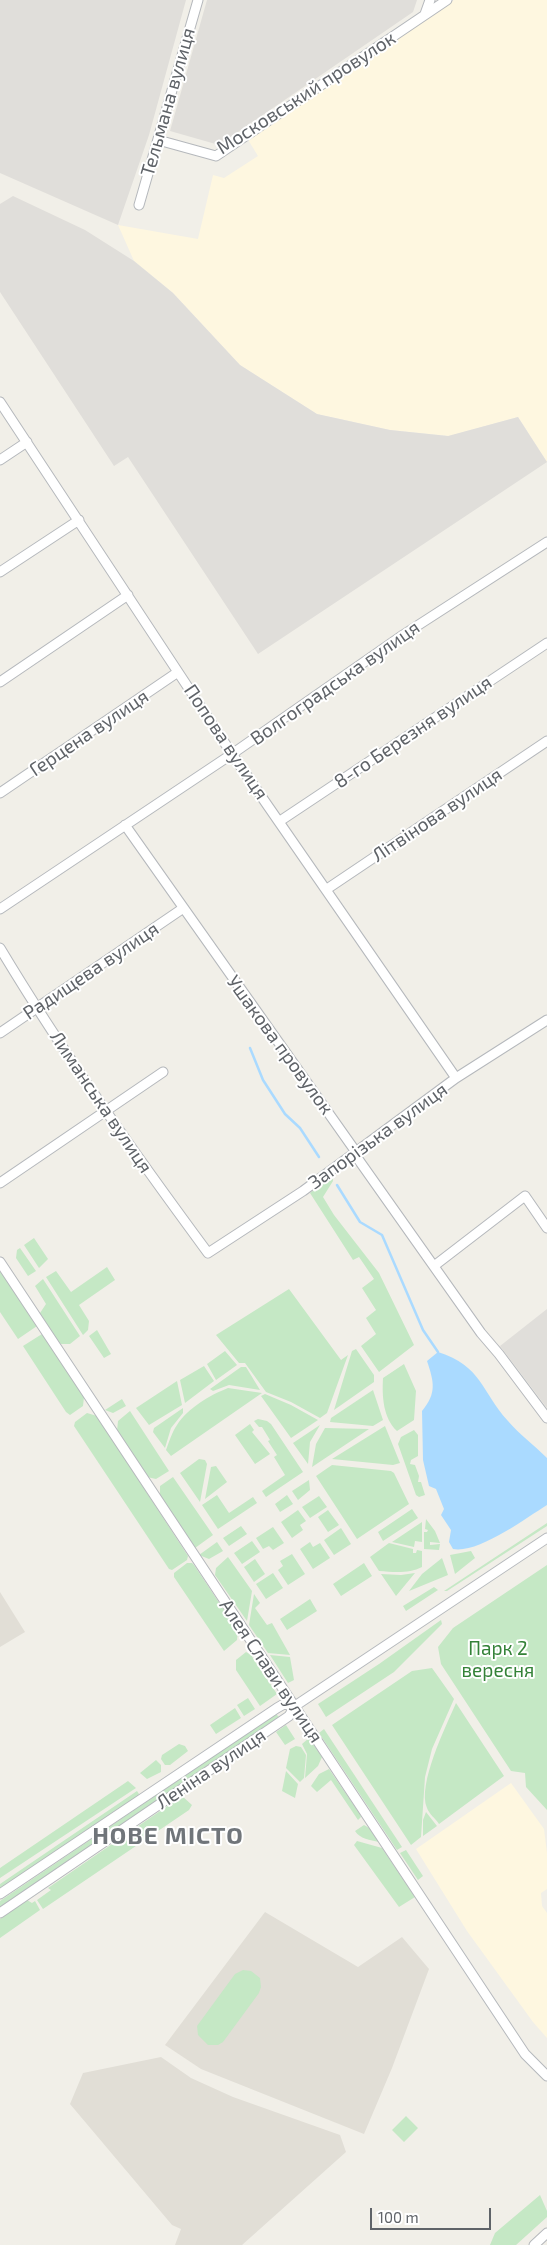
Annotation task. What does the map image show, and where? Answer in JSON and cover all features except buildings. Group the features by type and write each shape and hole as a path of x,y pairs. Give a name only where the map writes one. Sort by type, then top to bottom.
{"street":[{"name":"Тельмана вулиця","path":"139,205 198,0"},
{"path":"425,14 430,0"},
{"name":"Московський провулок","path":"158,140 216,156 446,0"},
{"name":"Попова вулиця","path":"0,402 232,754 456,1078"},
{"path":"0,460 27,442"},
{"path":"0,572 79,520"},
{"name":"Волгоградська вулиця","path":"0,910 232,754 403,635 547,542"},
{"path":"0,682 128,595"},
{"name":"8-го Березня вулиця","path":"280,821 547,643"},
{"name":"Герцена вулиця","path":"0,793 178,672"},
{"name":"Літвінова вулиця","path":"327,889 547,742"},
{"name":"Ушакова провулок","path":"124,825 356,1152 358,1159 481,1333 500,1354 547,1418"},
{"name":"Радищева вулиця","path":"0,1032 182,909"},
{"name":"Лиманська вулиця","path":"0,948 36,1008 128,1145 208,1253"},
{"name":"Запорізька вулиця","path":"208,1253 303,1191 456,1078 547,1020"},
{"path":"0,1183 163,1072"},
{"path":"434,1266 525,1196 547,1228"},
{"name":"Алея Слави вулиця","path":"0,1262 525,2054 547,2076"},
{"name":"Леніна вулиця","path":"0,1913 289,1716 295,1706 547,1538"},
{"name":"Леніна вулиця","path":"0,1894 277,1708 284,1704 295,1706"},
{"path":"534,2245 547,2233"}],"shaded area":[{"path":"0,0 186,0 149,135 118,225 0,173"},
{"path":"207,0 417,0 413,12 219,145 170,131"},
{"path":"454,0 547,0 547,462 518,417 449,436 390,430 317,414 240,365 173,293 134,261 118,225 198,239 213,175 224,178 258,156 247,138"},
{"path":"13,196 85,230 134,261 173,293 240,365 317,414 390,430 448,436 518,417 547,462 258,654 128,457 114,466 0,292 0,204"},
{"path":"547,1309 547,1408 500,1346"},
{"path":"0,1592 25,1632 0,1647"},
{"path":"511,1783 544,1829 547,1853 547,1889 541,1893 542,1906 547,1913 547,2038 533,2022 467,1931 416,1849"},
{"path":"265,1912 358,1967 402,1937 429,1969 392,2068 364,2134 201,2069 165,2045"},
{"path":"161,2057 191,2078 233,2097 340,2135 346,2152 242,2245 175,2245 181,2229 172,2225 70,2104 83,2073"}],"green space":[{"path":"332,1175 333,1181 323,1197 334,1215 379,1273 414,1345 379,1372 361,1346 376,1334 366,1318 376,1310 362,1288 374,1279 359,1257 353,1260 310,1193"},
{"path":"34,1238 48,1259 39,1268 24,1245"},
{"path":"20,1248 36,1271 28,1276 16,1258 17,1250"},
{"path":"107,1267 115,1280 79,1305 89,1321 88,1330 83,1335 46,1277 56,1271 71,1292"},
{"path":"0,1270 37,1326 18,1339 0,1312"},
{"path":"43,1279 80,1336 70,1344 61,1344 57,1340 40,1313 46,1304 35,1286"},
{"path":"289,1289 341,1360 348,1355 327,1413 320,1418 291,1402 266,1392 245,1363 239,1363 216,1335"},
{"path":"97,1330 111,1354 104,1358 89,1336"},
{"path":"42,1334 84,1397 83,1406 70,1415 66,1412 23,1346"},
{"path":"356,1349 374,1375 374,1382 334,1410 352,1351"},
{"path":"225,1351 237,1365 216,1380 207,1364"},
{"path":"404,1364 416,1391 414,1420 397,1431 392,1426 386,1413 383,1399 383,1378"},
{"path":"204,1366 214,1381 185,1403 180,1380"},
{"path":"241,1367 246,1367 260,1390 229,1385 213,1391 210,1389"},
{"path":"177,1381 182,1405 149,1425 136,1408"},
{"path":"228,1388 262,1393 171,1456 166,1450 174,1431 187,1413 214,1394"},
{"path":"373,1390 383,1420 373,1426 330,1422 331,1418"},
{"path":"265,1394 291,1405 318,1420 291,1438 261,1396"},
{"path":"122,1399 126,1406 113,1413 105,1410"},
{"path":"183,1408 183,1413 171,1428 165,1448 153,1432 154,1428"},
{"path":"130,1411 169,1471 156,1479 147,1477 117,1431 118,1421"},
{"path":"87,1413 97,1416 188,1556 187,1560 172,1570 169,1569 74,1426 75,1422"},
{"path":"258,1419 271,1424 303,1472 266,1497 262,1491 285,1475 274,1457 277,1455 268,1441 270,1440 262,1427 259,1427 254,1421"},
{"path":"250,1424 254,1430 252,1432 270,1454 255,1464 235,1435"},
{"path":"320,1425 310,1442 308,1464 293,1443"},
{"path":"385,1426 400,1463 393,1465 332,1459"},
{"path":"325,1428 369,1429 312,1467 316,1444"},
{"path":"414,1430 418,1435 418,1456 411,1460 410,1464 415,1465 419,1476 418,1482 421,1482 425,1495 419,1497 416,1495 398,1444 401,1437"},
{"path":"199,1459 205,1460 207,1464 200,1502 180,1473"},
{"path":"332,1465 391,1471 394,1473 409,1504 357,1539 316,1476"},
{"path":"216,1466 227,1482 205,1499 211,1467"},
{"path":"173,1477 213,1535 195,1548 160,1495 160,1486"},
{"path":"309,1480 310,1490 298,1500 292,1491"},
{"path":"217,1495 229,1513 253,1497 257,1503 218,1529 202,1505"},
{"path":"287,1495 293,1504 280,1512 275,1504"},
{"path":"319,1496 327,1507 310,1518 302,1507"},
{"path":"412,1509 418,1518 383,1541 378,1532"},
{"path":"298,1510 306,1521 300,1525 303,1530 292,1538 281,1522"},
{"path":"328,1510 339,1525 328,1532 318,1517"},
{"path":"426,1519 435,1531 440,1543 430,1542 430,1545 440,1544 439,1550 424,1549 424,1532 428,1530 425,1529"},
{"path":"422,1522 422,1542 415,1541 414,1547 392,1542"},
{"path":"547,1523 547,1526 447,1591 444,1591"},
{"path":"241,1526 247,1534 229,1546 223,1538"},
{"path":"273,1527 284,1543 273,1550 269,1546 263,1549 256,1538"},
{"path":"341,1528 351,1544 334,1555 324,1540"},
{"path":"252,1541 260,1552 242,1564 234,1553"},
{"path":"217,1542 223,1551 209,1559 199,1555"},
{"path":"310,1542 313,1547 320,1543 330,1558 313,1569 300,1549"},
{"path":"389,1543 413,1549 413,1553 416,1553 417,1550 422,1551 422,1567 406,1572 379,1571 370,1557"},
{"path":"471,1551 475,1558 455,1574 450,1555"},
{"path":"292,1554 305,1574 288,1585 278,1570 283,1566 280,1561"},
{"path":"228,1557 252,1591 247,1621 215,1575 216,1568"},
{"path":"442,1558 448,1575 409,1591 422,1574"},
{"path":"255,1559 265,1574 254,1582 244,1567"},
{"path":"187,1563 194,1565 238,1631 237,1640 224,1651 174,1577 174,1573"},
{"path":"364,1563 372,1576 341,1596 333,1584"},
{"name":"Парк 2 вересня","path":"547,1565 547,1810 526,1787 525,1773 511,1771 441,1664 438,1647 453,1628"},
{"path":"273,1573 283,1588 266,1599 256,1584"},
{"path":"415,1573 396,1596 381,1574 401,1575"},
{"path":"434,1587 438,1590 406,1611 403,1606"},
{"path":"254,1594 260,1603 255,1608 267,1625 272,1623 290,1655 268,1653 249,1625"},
{"path":"310,1599 317,1611 287,1630 280,1619"},
{"path":"441,1620 442,1624 394,1672 326,1717 318,1704"},
{"path":"246,1652 251,1655 277,1694 260,1706 236,1670 236,1660"},
{"path":"270,1655 290,1657 294,1680 288,1683"},
{"path":"432,1668 454,1699 432,1749 425,1777 421,1837 411,1845 332,1725 412,1671"},
{"path":"248,1698 255,1709 244,1716 237,1705"},
{"path":"456,1703 504,1776 439,1824 427,1808 425,1798 426,1785 434,1755"},
{"path":"235,1708 241,1718 216,1734 210,1725"},
{"path":"276,1714 280,1718 0,1908 0,1901"},
{"path":"286,1725 295,1739 285,1745 276,1732"},
{"path":"324,1729 402,1847 397,1850 319,1733"},
{"path":"309,1738 322,1757 318,1766 305,1778 307,1754 302,1744"},
{"path":"179,1744 185,1746 188,1751 170,1765 165,1765 161,1759 162,1755"},
{"path":"296,1746 301,1747 306,1755 304,1778 300,1782 286,1768 290,1749"},
{"path":"156,1760 161,1765 161,1772 147,1779 140,1773"},
{"path":"329,1769 360,1814 361,1817 358,1820 331,1780 317,1792 311,1786 319,1774"},
{"path":"286,1771 298,1784 295,1798 282,1791"},
{"path":"128,1781 136,1788 0,1878 0,1868"},
{"path":"137,1791 139,1794 137,1797 0,1890 0,1884"},
{"path":"182,1796 192,1805 189,1810 43,1909 37,1900 51,1890 48,1888"},
{"path":"426,1812 437,1826 423,1836 423,1820"},
{"path":"364,1825 371,1829 379,1842 366,1839 357,1834 355,1831"},
{"path":"357,1841 382,1848 415,1897 399,1907 354,1845"},
{"path":"406,1850 423,1876 418,1880 400,1853"},
{"path":"27,1900 32,1903 35,1901 40,1910 0,1938 0,1919"},
{"path":"243,1970 251,1971 260,1978 261,1987 259,1993 223,2042 218,2045 208,2045 198,2035 197,2026 235,1974"},
{"path":"406,2116 418,2128 404,2142 392,2130"},
{"path":"540,2195 547,2211 547,2217 516,2245 490,2245 495,2233"}],"water":[{"path":"438,1352 464,1364 479,1380 508,1421 547,1458 547,1505 502,1534 475,1546 463,1549 453,1549 449,1542 451,1530 441,1515 444,1509 436,1489 429,1486 423,1460 422,1411 430,1399 433,1387 427,1361"}],"waterway":[{"path":"250,1048 263,1080 285,1114 300,1128 319,1157"},
{"path":"337,1185 360,1222 382,1235 423,1330 438,1352"}],"district":[{"name":"НОВЕ МІСТО","path":"168,1836"}]}
